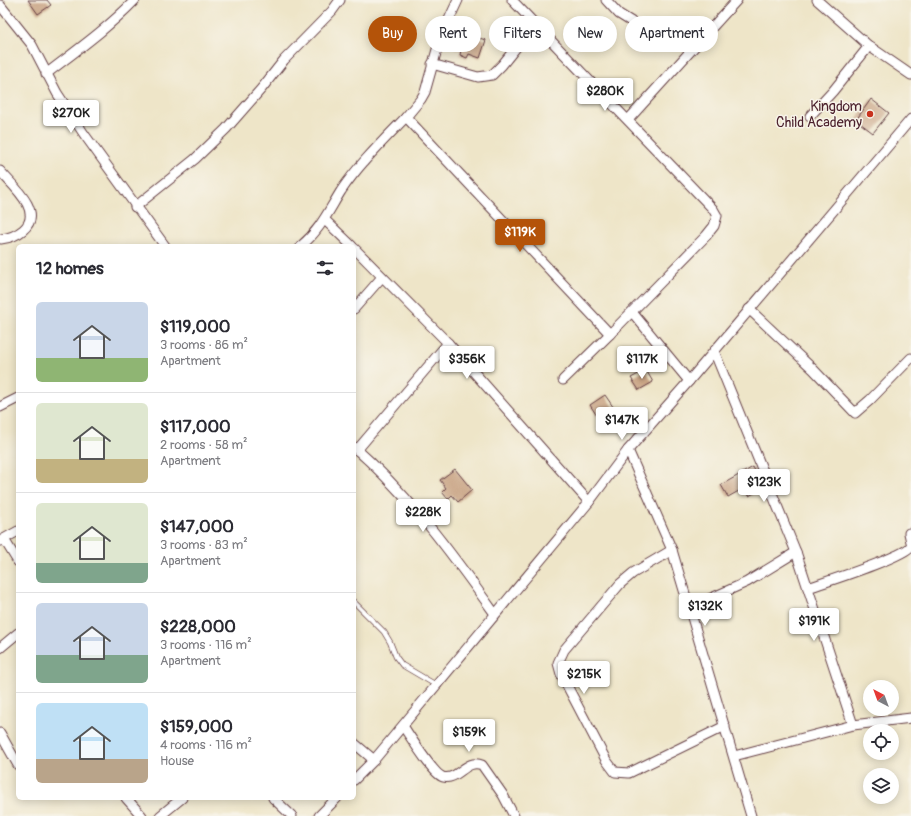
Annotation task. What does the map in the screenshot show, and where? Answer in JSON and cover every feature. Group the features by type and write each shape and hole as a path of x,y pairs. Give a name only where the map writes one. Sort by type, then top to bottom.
{"street":[{"path":"46,74 93,39 135,0"},
{"path":"135,207 195,159 226,129 284,60 332,11 340,0"},
{"path":"303,244 325,220 330,208 341,191 421,99 425,92 432,64 445,27 458,0"},
{"path":"512,0 527,16"},
{"path":"606,0 619,14 625,18"},
{"path":"628,120 737,0"},
{"path":"817,0 869,46 911,75"},
{"path":"0,5 32,45 46,74 84,134 135,207 163,244"},
{"path":"555,45 713,209 717,216 714,226 706,236 563,380"},
{"path":"810,116 833,91 869,46"},
{"path":"432,64 478,77 492,75 512,52"},
{"path":"406,117 610,334"},
{"path":"356,778 374,760 403,726 589,502 628,450 689,381 911,119"},
{"path":"0,171 26,200 30,211 30,220 27,227 15,236 0,239"},
{"path":"325,220 350,244"},
{"path":"356,250 448,343 589,502"},
{"path":"356,307 382,277"},
{"path":"749,309 813,369 854,413 870,400 911,358"},
{"path":"632,312 689,381"},
{"path":"448,343 356,449 395,485 422,515 495,614"},
{"path":"714,351 796,552 853,725"},
{"path":"0,407 16,399"},
{"path":"628,450 672,550 751,816"},
{"path":"16,532 2,540 16,559"},
{"path":"808,588 909,550 911,546"},
{"path":"672,550 633,572 620,584 564,650 558,663 606,760 615,772 629,773 724,726"},
{"path":"688,608 747,582 796,552"},
{"path":"0,648 16,635"},
{"path":"734,756 853,725 911,718"},
{"path":"403,726 430,764 442,776 449,777 470,764 477,762 482,765 503,795 514,816"},
{"path":"0,733 16,761"},
{"path":"356,745 374,760"},
{"path":"128,800 142,816"},
{"path":"160,816 180,800"},
{"path":"275,800 292,816"},
{"path":"319,816 335,800"}],"lane":[{"path":"356,604 384,632 396,657 402,665 436,685"}],"building":[{"path":"28,0 47,0 51,5 38,14"},
{"path":"481,39 486,40 480,58 469,54 467,58 460,55 461,52 481,52"},
{"path":"871,99 889,113 873,133 856,120"},
{"path":"646,370 653,382 639,390 631,378"},
{"path":"605,395 618,414 611,418 607,412 603,414 605,417 599,419 590,405"},
{"path":"753,467 756,473 754,474 762,488 749,496 744,488 728,497 721,485"},
{"path":"455,469 472,490 458,502 452,495 448,499 442,492 446,488 440,480"}],"place":[{"name":"Kingdom Child Academy","path":"870,114"}]}
